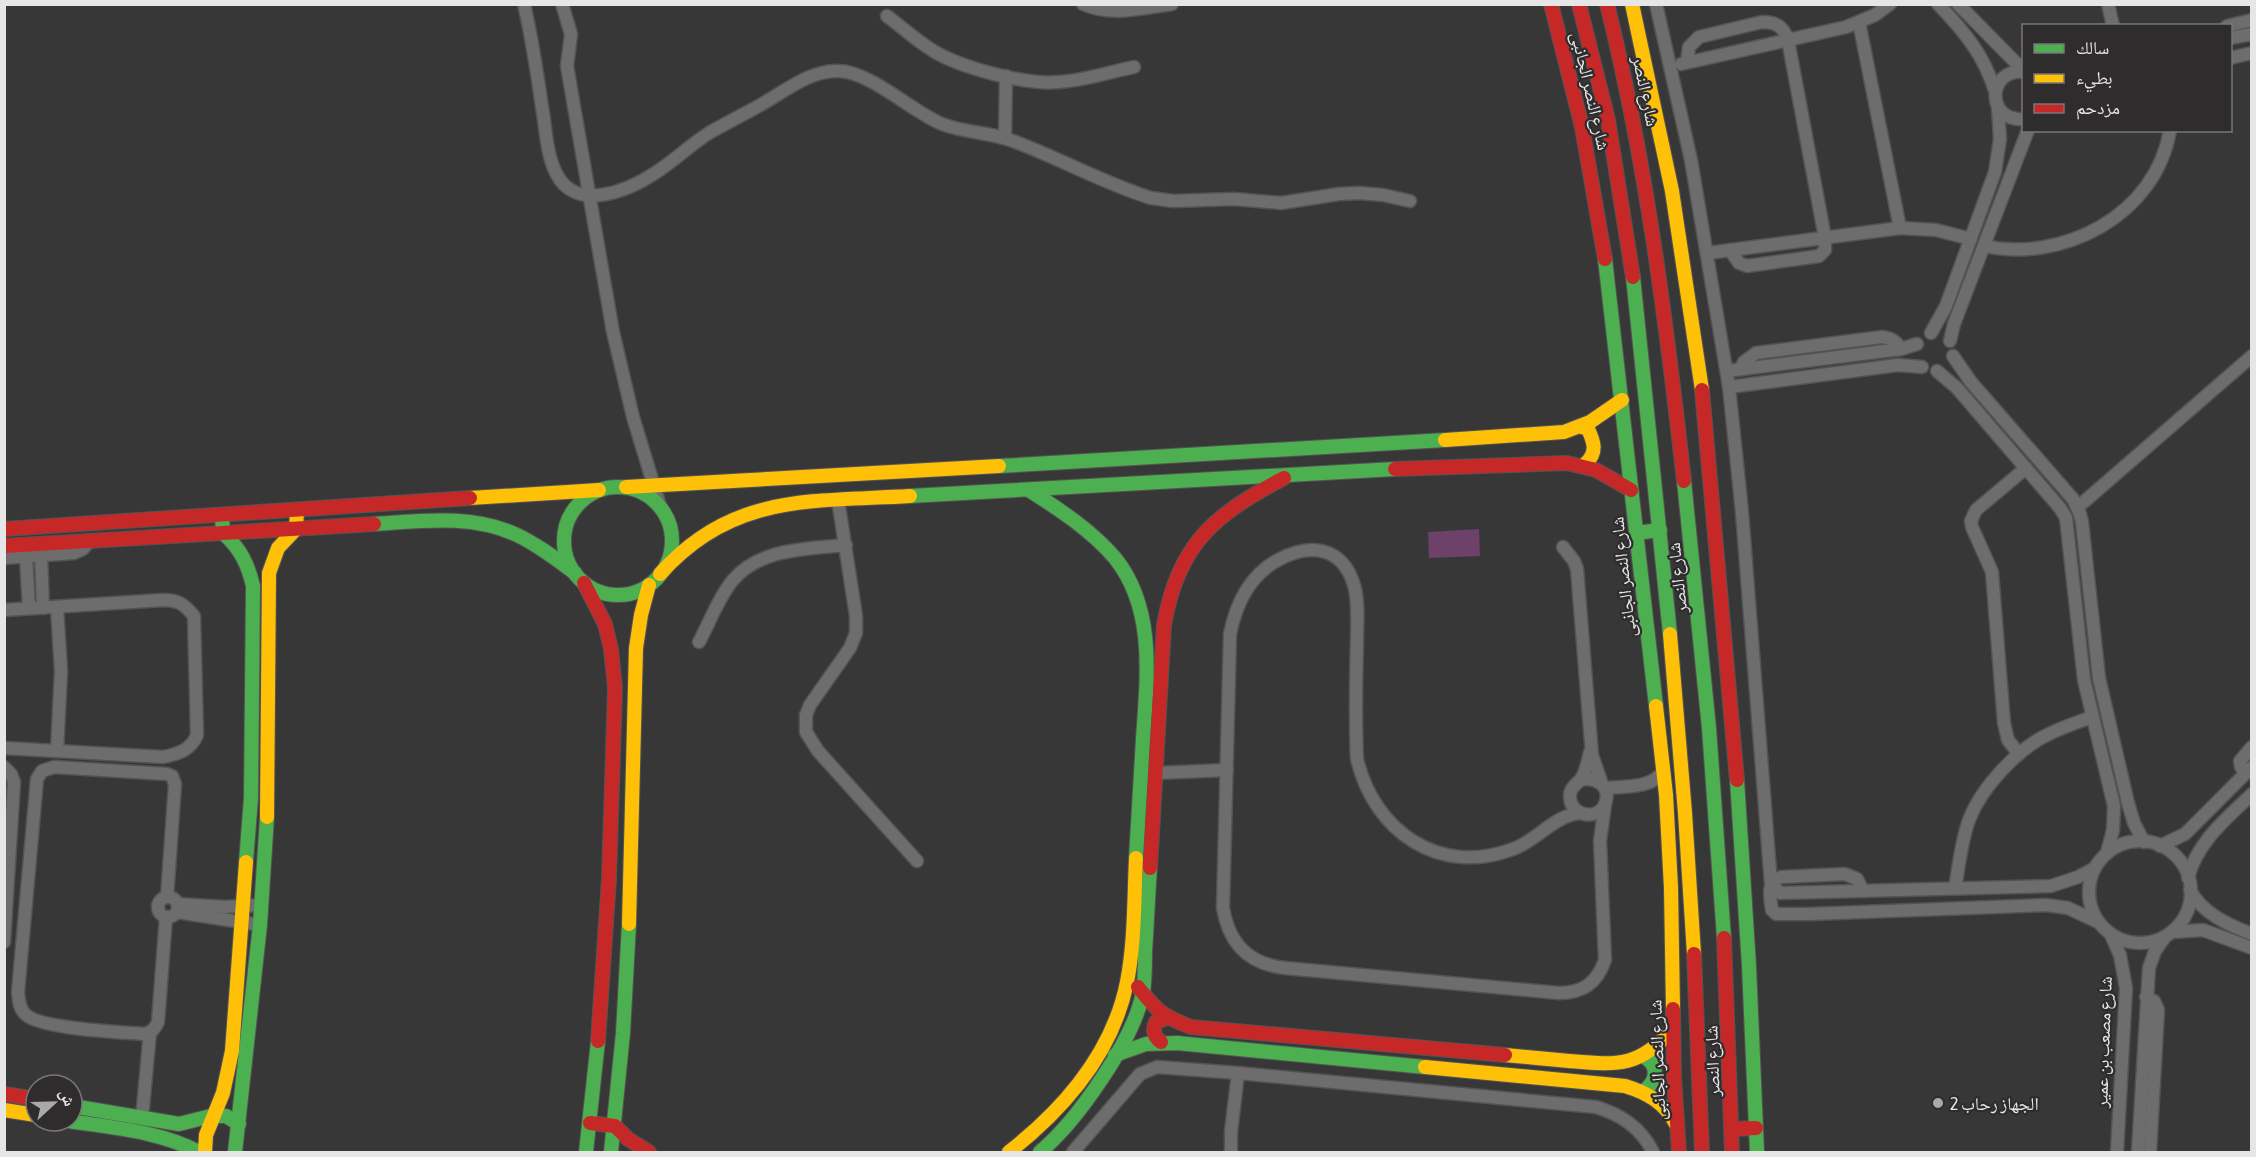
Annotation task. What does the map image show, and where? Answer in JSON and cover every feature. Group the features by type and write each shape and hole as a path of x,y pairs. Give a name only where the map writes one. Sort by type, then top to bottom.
{"street":[{"path":"524,4 552,163 564,185 574,193 589,196 606,194 642,181 723,124 814,75 831,71 858,75 943,125 1005,138 1139,194 1162,200 1234,199 1281,203 1359,193 1410,201"},
{"path":"562,4 571,34 567,66 613,332 633,417 661,508 672,535 668,562 660,574"},
{"path":"1083,4 1100,10 1118,12 1172,4"},
{"name":"شارع النصر الجانبى","path":"1551,4 1572,83 1591,172 1605,261 1622,400 1666,795 1671,888 1674,1078 1679,1152"},
{"name":"شارع النصر","path":"1579,4 1609,128 1628,229 1660,530 1688,840 1702,1152"},
{"name":"شارع النصر","path":"1607,4 1633,113 1659,257 1698,601 1721,865 1732,1152"},
{"path":"1632,4 1674,203 1703,399 1736,764 1749,966 1757,1152"},
{"path":"1656,4 1671,66 1708,253 1727,371 1742,502 1773,912 1809,914 1905,909 2057,906 2078,911 2098,922 2119,939 2147,943 2168,934 2179,925 2188,909 2189,884 2196,854 2202,844 2252,794"},
{"path":"1671,66 1859,22 1890,4"},
{"path":"1932,333 1946,306 1971,239 1998,160 2000,139 1995,91 1986,66 1972,42 1938,4"},
{"path":"1958,4 2022,70"},
{"path":"2108,4 2113,24"},
{"path":"887,16 920,42 944,57 1006,76 1038,82 1061,82 1134,67"},
{"path":"2232,25 2252,20"},
{"path":"1687,62 1689,47 1699,37 1762,22 1779,25 1785,31 1788,40 1825,238 1825,250 1819,256 1747,266 1739,263 1730,250"},
{"path":"1859,22 1900,228"},
{"path":"2232,38 2252,34"},
{"path":"2232,58 2252,53"},
{"path":"1995,91 2003,78 2010,74 2022,72"},
{"path":"1005,138 1006,76"},
{"path":"1998,107 2008,117 2022,119"},
{"path":"2027,132 1950,341 1953,356 1971,382 2078,507 2082,522 2102,696 2131,813 2144,842"},
{"path":"1984,246 2005,251 2048,248 2079,238 2108,223 2125,209 2147,183 2162,156 2169,132"},
{"path":"1708,253 1900,228 1936,230 1971,239"},
{"path":"1727,371 1901,349 1917,344 1923,337 1932,333 1942,334 1950,341"},
{"path":"1741,369 1749,356 1768,351 1882,337 1897,342 1901,349"},
{"path":"1917,344 1917,358 1922,367"},
{"path":"1937,371 1949,365 1953,356"},
{"path":"2078,507 2252,356"},
{"path":"1774,365 1776,380"},
{"path":"1729,387 1898,365 1937,371 1957,388 2060,508 2066,518 2084,680 2114,806 2113,830 2107,854"},
{"path":"4,529 297,511 599,490 612,487 1554,434 1582,427 1596,420 1622,400"},
{"path":"1582,427 1588,429 1595,444 1591,459 1585,464"},
{"path":"4,546 447,520 508,531 542,550 579,578 603,592 623,595 637,592 649,585 676,555 696,539 740,516 788,503 1291,474 1556,462 1585,464 1600,469 1632,490"},
{"path":"2019,754 2008,740 2004,723 1992,572 1971,520 1977,510 2026,468"},
{"path":"1040,1152 1076,1112 1118,1054 1131,1030 1143,991 1164,625 1170,592 1192,548 1206,530 1254,494 1291,474"},
{"path":"626,487 651,498 661,508"},
{"path":"586,1152 607,944 612,853 615,691 610,645 600,612 568,560 564,546 569,518 576,506 599,490"},
{"path":"1010,1152 1052,1114 1090,1068 1119,1013 1126,986 1132,931 1145,698 1144,623 1134,588 1112,555 1071,519 1029,490"},
{"path":"838,500 856,616 856,633 850,648 810,705 805,720 806,732 818,751 917,861"},
{"path":"235,1152 260,925 268,799 269,573 278,548 296,529 297,511"},
{"path":"205,1152 206,1135 222,1093 232,1051 251,798 253,586 249,568 240,550 223,533 222,515"},
{"path":"1636,533 1660,530"},
{"path":"4,558 79,552 89,541"},
{"path":"699,642 726,590 745,569 766,558 790,550 846,545"},
{"path":"1563,547 1577,569 1590,745 1604,793 1600,841 1605,960 1594,982 1572,993 1559,993 1280,967 1265,963 1246,953 1231,936 1226,923 1223,908 1230,634 1240,601 1249,585 1275,562 1290,554 1307,549 1320,550 1332,555 1342,564 1355,587 1358,759 1368,792 1387,820 1414,842 1446,855 1472,857 1498,854 1514,849 1563,816 1597,813 1604,793"},
{"path":"40,555 43,608"},
{"path":"26,556 29,609"},
{"path":"611,1152 615,1126 629,933 636,648 649,585"},
{"path":"4,610 177,600 194,616 197,735 194,743 184,751 163,756 4,748"},
{"path":"2075,601 2090,600"},
{"path":"57,607 62,671 57,751"},
{"path":"1955,888 1969,820 1975,806 2005,767 2048,734 2092,717"},
{"path":"1556,820 1570,798 1572,788 1580,780 1588,761 1590,745"},
{"path":"2160,846 2185,834 2249,770 2241,767 2240,761 2252,747"},
{"path":"4,767 11,774 14,783 4,942"},
{"path":"54,767 172,776 175,784 172,908 158,1022 155,1029 144,1034 42,1024 25,1014 20,1006 18,992 36,791 42,771 54,767"},
{"path":"1156,773 1227,770"},
{"path":"1604,793 1647,784 1657,779 1663,771"},
{"path":"1580,780 1591,778 1604,793"},
{"path":"1604,793 1648,789 1660,791 1666,795"},
{"path":"1570,798 1572,804 1592,823 1600,841"},
{"path":"2098,922 2089,895 2095,868 2107,854 2121,845 2144,842 2160,846 2180,862 2199,904 2213,915 2252,934"},
{"path":"1771,884 1780,893 2060,884 2095,868"},
{"path":"1771,884 1781,877 1845,874 1857,879 1863,891"},
{"path":"1998,887 1998,906"},
{"path":"1905,890 1905,909"},
{"path":"1808,893 1809,914"},
{"path":"172,908 260,905"},
{"path":"172,908 260,925"},
{"path":"2138,1152 2146,997 2151,959 2168,934 2203,930 2252,948"},
{"name":"شارع مصعب بن عمير","path":"2111,934 2120,955 2126,988 2117,1152"},
{"path":"1126,986 1135,986 1143,991 1153,1006 1167,1018 1191,1027 1613,1065 1642,1056 1665,1039 1673,1028"},
{"path":"2146,997 2154,1001 2158,1010 2150,1152"},
{"path":"1161,1042 1155,1037 1153,1029 1156,1022 1167,1018"},
{"path":"142,1118 150,1032"},
{"path":"1101,1050 1109,1054 1118,1054 1146,1044 1161,1042 1625,1086 1644,1091 1660,1102 1678,1127"},
{"path":"1642,1056 1652,1062 1656,1073 1653,1084 1644,1091"},
{"path":"1073,1152 1133,1081 1148,1069 1167,1067 1596,1107 1626,1119 1638,1130 1653,1152"},
{"path":"1231,1152 1238,1073"},
{"path":"4,1094 24,1097"},
{"path":"84,1108 179,1124 228,1115 239,1124"},
{"path":"4,1110 24,1113"},
{"path":"590,1123 615,1126 628,1139 649,1152"},
{"path":"84,1124 159,1136 199,1152"},
{"path":"1732,1129 1756,1128"}],"shaded area":[{"path":"1479,529 1480,556 1429,558 1428,532"}],"traffic: fast":[{"path":"1605,259 1656,706"},
{"path":"1633,277 1670,634"},
{"path":"999,466 1445,440"},
{"path":"910,496 1395,469"},
{"path":"1684,481 1709,728 1724,938"},
{"path":"618,487 639,491 656,503 668,520 672,541 668,562 656,579 639,591 618,595 597,591 580,579 568,562 564,541 568,520 580,503 597,491 618,487"},
{"path":"1029,490 1075,521 1106,548 1128,578 1137,599 1143,622 1147,669 1136,858"},
{"path":"222,515 223,533 242,557 253,586 251,798 246,862"},
{"path":"374,524 447,520 500,528 547,552 575,573"},
{"path":"1636,533 1660,530"},
{"path":"1737,780 1749,966 1757,1152"},
{"path":"235,1152 260,925 267,817"},
{"path":"1040,1152 1070,1121 1102,1078 1116,1056 1138,1011 1144,982 1150,868"},
{"path":"611,1152 623,1033 629,924"},
{"path":"586,1152 598,1041"},
{"path":"1115,1055 1146,1044 1177,1043 1425,1067"},
{"path":"1643,1056 1652,1064 1655,1073 1649,1087 1644,1091"},
{"path":"84,1108 179,1124 211,1116 226,1116 239,1124"},
{"path":"84,1123 168,1139 199,1152"}],"traffic: slow":[{"path":"1632,4 1672,191 1702,390"},
{"path":"1445,440 1564,432 1590,422 1622,400"},
{"path":"1582,427 1588,429 1594,447 1592,456 1585,464"},
{"path":"626,487 999,466"},
{"path":"470,498 599,490"},
{"path":"660,574 687,548 716,528 745,515 806,502 910,496"},
{"path":"267,817 269,573 278,548 296,529 297,511"},
{"path":"629,924 636,648 649,585"},
{"path":"1670,634 1694,954"},
{"path":"1656,706 1666,795 1671,888 1673,1009"},
{"path":"1009,1152 1067,1098 1098,1055 1110,1032 1120,1008 1130,967 1136,858"},
{"path":"205,1152 206,1135 223,1093 232,1051 246,862"},
{"path":"1505,1055 1601,1063 1627,1061 1650,1051 1673,1028"},
{"path":"1425,1067 1625,1086 1655,1100 1667,1110 1676,1124"},
{"path":"4,1110 24,1113"}],"traffic: jam":[{"path":"1551,4 1582,127 1605,259"},
{"path":"1579,4 1608,120 1633,277"},
{"path":"1607,4 1644,181 1670,361 1684,481"},
{"path":"1702,390 1737,780"},
{"path":"1395,469 1567,463 1596,470 1631,490"},
{"path":"1150,868 1164,625 1170,597 1179,573 1203,535 1238,505 1284,478"},
{"path":"4,529 470,498"},
{"path":"4,546 374,524"},
{"path":"584,583 605,624 611,649 615,688 609,879 598,1041"},
{"path":"1724,938 1732,1152"},
{"path":"1694,954 1702,1152"},
{"path":"1138,987 1161,1012 1191,1027 1505,1055"},
{"path":"1673,1009 1674,1078 1679,1152"},
{"path":"1161,1042 1154,1033 1154,1028 1156,1022 1167,1018"},
{"path":"4,1094 24,1097"},
{"path":"590,1123 615,1126 628,1139 649,1152"},
{"path":"1732,1129 1756,1128"}],"place":[{"name":"الجهاز رحاب 2","path":"1938,1103"}]}
